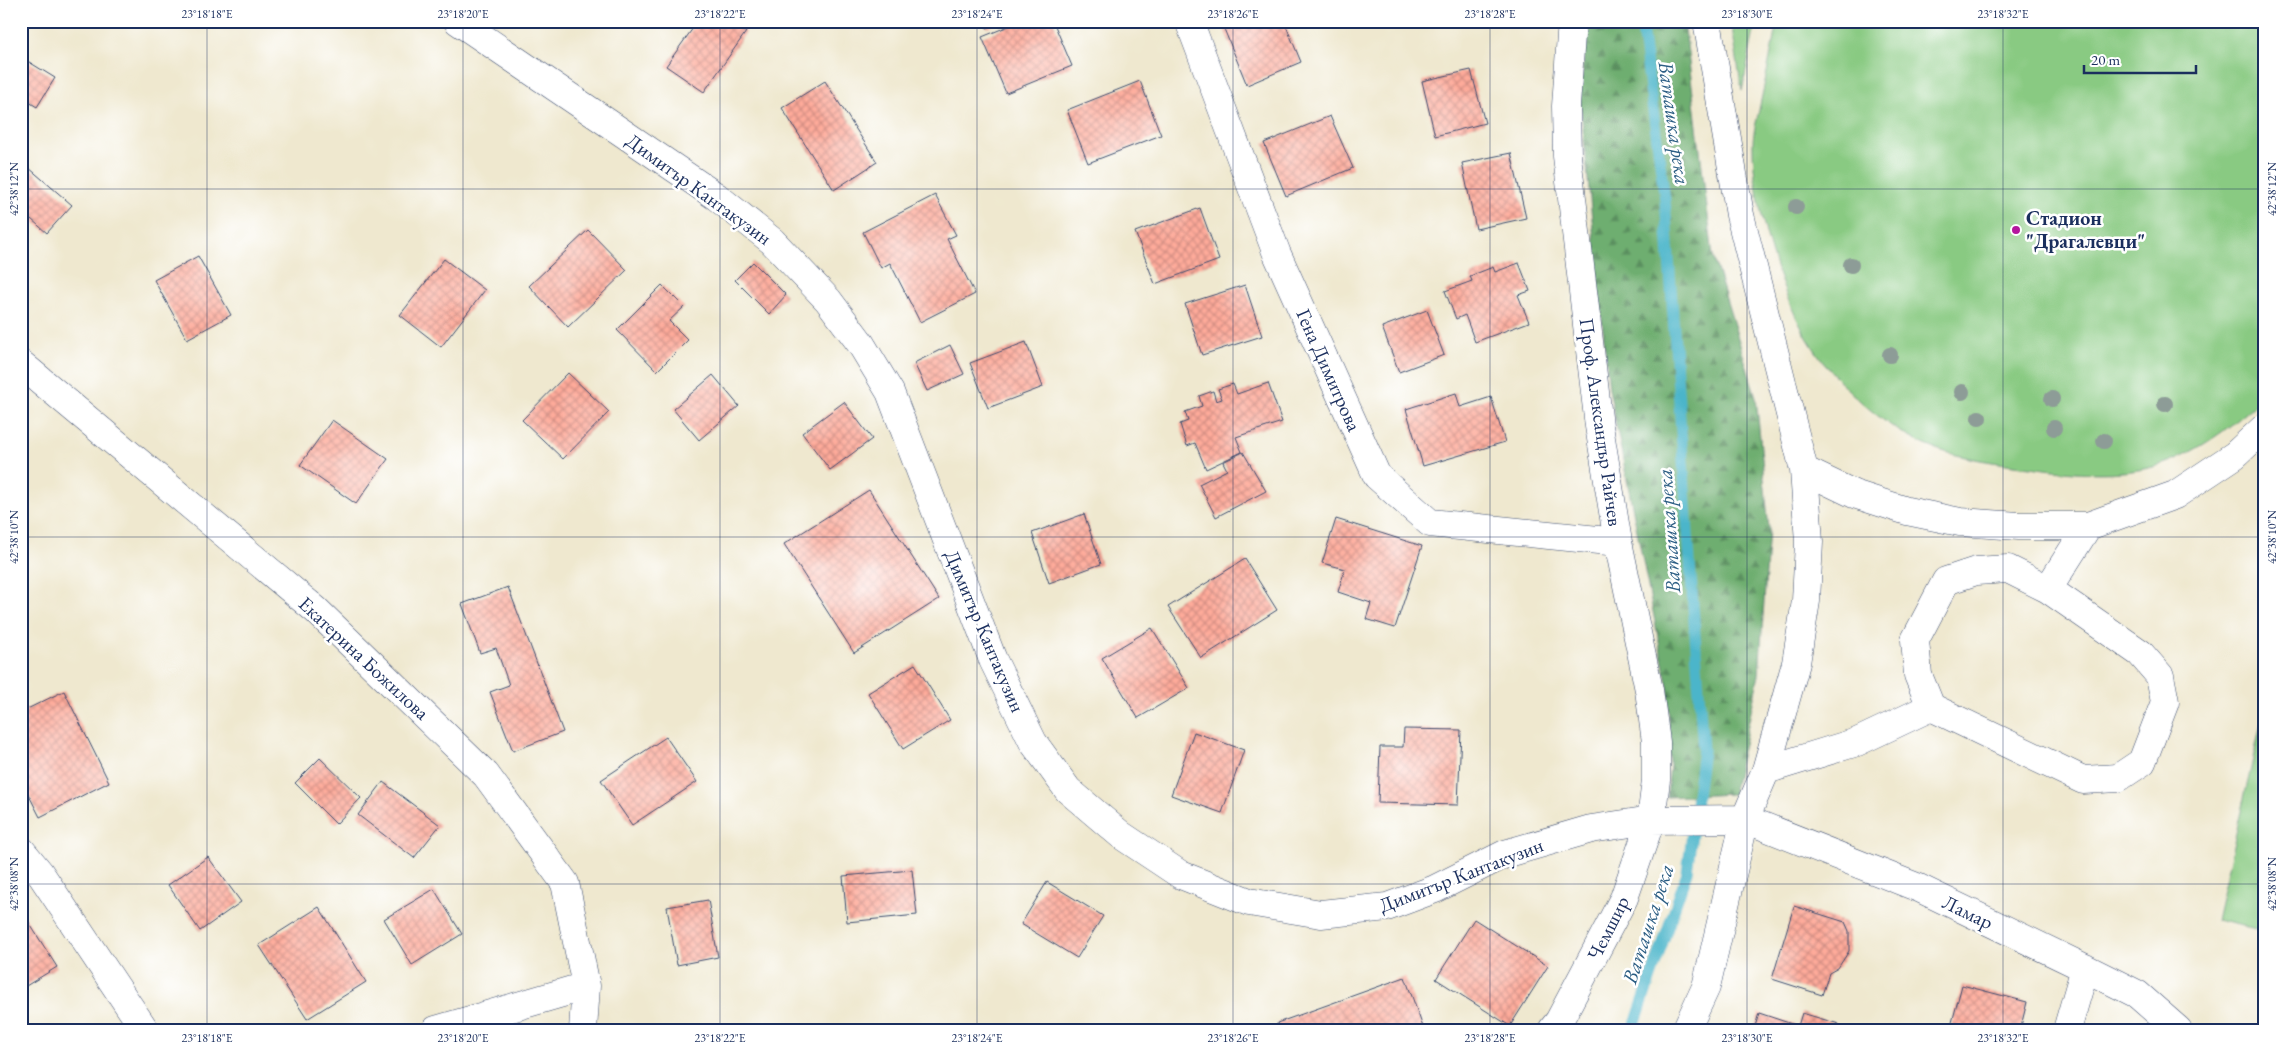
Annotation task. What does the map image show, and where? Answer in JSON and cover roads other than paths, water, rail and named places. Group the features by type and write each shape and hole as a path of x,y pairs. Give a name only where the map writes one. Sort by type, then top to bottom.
{"street":[{"name":"Димитър Кантакузин","path":"458,21 717,196 772,241 828,300 861,344 890,392 993,660 1033,742 1068,790 1121,835 1181,875 1248,902 1321,914 1387,907 1435,888 1505,854 1591,829 1661,820 1734,819"},
{"name":"Гена Димитрова","path":"1189,21 1277,254 1376,476 1430,522 1618,542"},
{"name":"Проф. Александър Райчев","path":"1572,21 1566,106 1567,156 1599,426 1618,542 1649,690 1656,742 1656,780 1661,820"},
{"path":"1686,1030 1706,987 1734,819 1766,770 1796,663 1806,601 1809,542 1804,470 1740,215 1707,21"},
{"name":"Екатерина Божилова","path":"21,364 316,610 486,775 565,883 586,986 582,1030"},
{"path":"1804,470 1854,494 1907,511 1960,522 2019,526 2088,526 2175,495 2235,455 2265,427"},
{"path":"2048,590 2088,526"},
{"path":"2008,569 2048,590 2140,653 2160,676 2165,702 2142,762 2118,778 2083,780 1931,707 1918,675 1915,640 1946,581 1976,571 2008,569"},
{"path":"1766,770 1856,742 1931,707"},
{"name":"Ламар","path":"1734,819 1919,888 2137,994 2178,1030"},
{"name":"Чемшир","path":"1552,1030 1560,1021 1624,898 1661,820"},
{"path":"21,850 40,873 145,1030"},
{"path":"2067,1030 2085,968"},
{"path":"436,1030 586,986"}],"waterway":[{"name":"Ваташка река","path":"1633,1030 1687,872 1703,750 1665,200 1641,21"}],"place":[{"name":"Стадион \"Драгалевци\"","path":"2016,230"}]}
